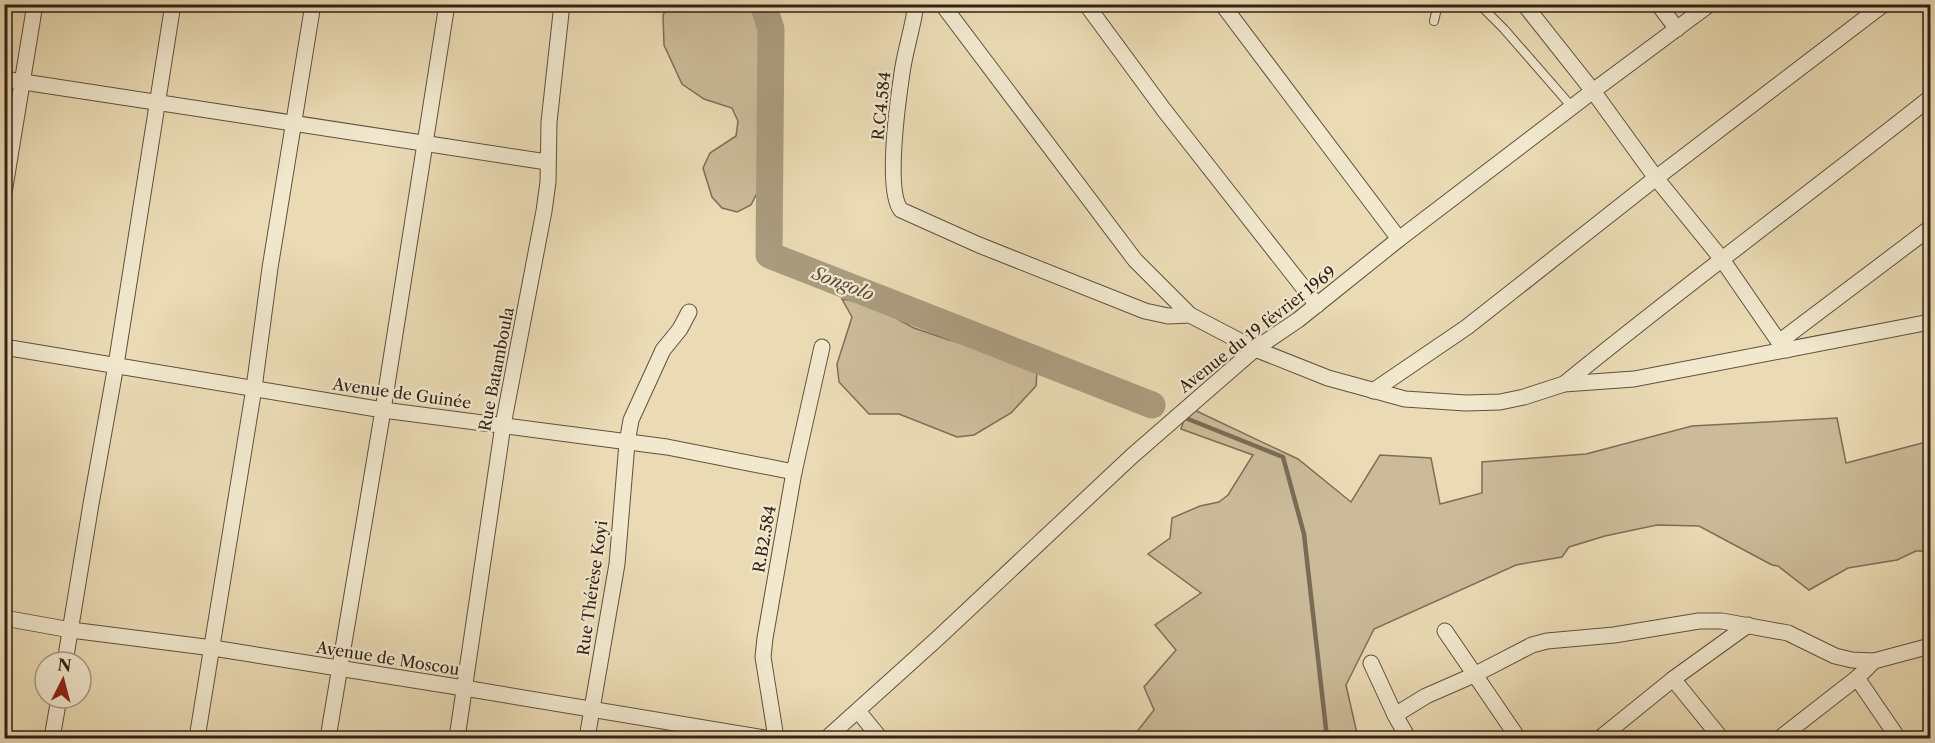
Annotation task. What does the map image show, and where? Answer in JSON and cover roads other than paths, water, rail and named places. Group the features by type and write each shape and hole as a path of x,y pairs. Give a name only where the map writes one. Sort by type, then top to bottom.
{"street":[{"path":"4,193 35,4"},
{"path":"67,650 116,365 173,4"},
{"path":"197,738 313,4"},
{"path":"328,738 447,4"},
{"name":"Rue Batamboula","path":"457,738 503,425 544,211 548,182 549,122 561,4"},
{"path":"915,12 940,4 1135,260 1190,315 1255,350 1328,378 1405,399 1466,404 1500,402 1564,384 1634,379 1783,346 1930,322"},
{"path":"1086,4 1164,110 1317,305"},
{"path":"1222,4 1399,239"},
{"path":"1524,4 1593,91 1656,178 1721,258 1783,346"},
{"path":"1658,4 1677,29"},
{"name":"Avenue du 19 février 1969","path":"827,738 1132,456 1255,350 1710,4"},
{"path":"1373,391 1467,327 1656,178 1884,4"},
{"name":"R.C4.584","path":"915,12 902,72 894,155 894,194 896,204 901,210 979,245 1145,311 1168,316 1190,315"},
{"path":"4,79 547,162"},
{"path":"1564,384 1721,258 1817,188 1930,98"},
{"path":"1783,346 1930,228"},
{"name":"Rue Thérèse Koyi","path":"587,738 617,564 631,420 663,350 680,329 689,312"},
{"name":"Avenue de Guinée","path":"4,347 383,410 667,447 794,472"},
{"name":"R.B2.584","path":"776,738 763,657 794,472 822,347"},
{"name":"Avenue de Moscou","path":"4,618 71,630 213,648 765,738"},
{"path":"1395,715 1426,696 1474,675 1521,650 1547,641 1614,635 1699,621 1722,621 1788,633 1835,656 1852,660 1874,662 1930,646"},
{"path":"1600,738 1673,679 1748,625"},
{"path":"1444,631 1518,738"},
{"path":"1779,738 1857,678 1874,662"},
{"path":"1371,663 1408,738"},
{"path":"1857,678 1898,738"},
{"path":"1673,679 1721,738"},
{"path":"52,738 57,710"},
{"path":"858,711 880,738"}],"lane":[{"path":"1434,21 1438,4"},
{"path":"1479,4 1488,11 1572,107"}],"waterway":[{"name":"Songolo","path":"763,4 771,29 769,255 1152,405"},
{"path":"1183,417 1283,457 1304,534 1327,738"}]}
